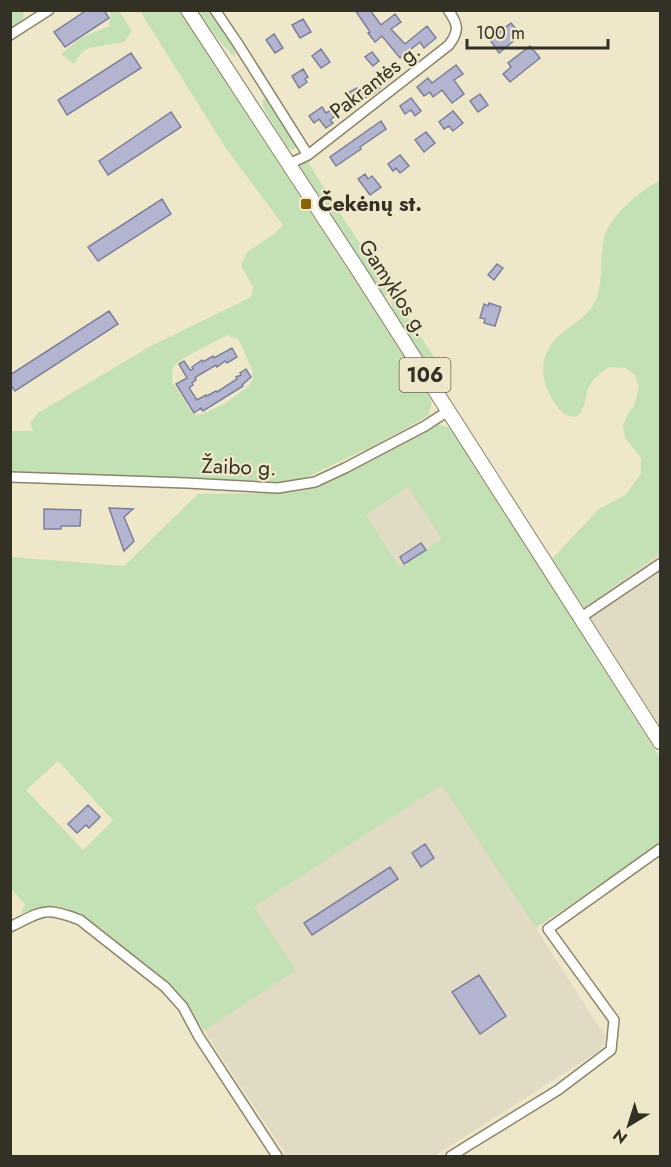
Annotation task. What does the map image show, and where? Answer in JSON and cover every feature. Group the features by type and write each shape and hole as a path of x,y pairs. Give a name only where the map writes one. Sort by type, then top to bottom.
{"main road":[{"name":"Gamyklos g.","path":"188,10 660,742"}],"street":[{"path":"10,35 49,10"},
{"path":"215,10 308,155"},
{"name":"Pakrantės g.","path":"289,165 308,155 449,45 456,36 457,27 448,10"},
{"name":"Žaibo g.","path":"10,477 278,488 315,482 405,436 448,411"},
{"path":"580,618 660,564"},
{"path":"451,1156 558,1090 611,1050 614,1020 548,929 660,849"},
{"path":"10,927 42,912 53,911 65,914 80,920 165,987 183,1007 199,1036 277,1156"}],"shaded area":[{"path":"408,487 443,539 400,567 366,515"},
{"path":"660,553 660,726 584,608"},
{"path":"443,784 605,1036 604,1043 599,1051 434,1156 287,1156 204,1031 295,970 253,908"}],"green space":[{"path":"11,10 22,11 24,14 22,21 11,29"},
{"path":"109,11 119,11 132,31 124,42 89,48 82,52 74,64 61,54 81,38 109,26 111,13"},
{"path":"140,11 180,11 418,378 432,403 428,416 366,450 305,478 286,482 11,472 11,431 33,431 30,423 38,413 149,347 251,297 253,287 241,266 247,252 274,234 283,225 225,147","holes":["227,335 239,340 252,370 253,379 248,387 224,404 200,415 193,414 172,382 173,367 182,359"]},
{"path":"198,11 211,11 234,45 235,57 220,41"},
{"path":"263,99 272,103 285,121 296,147 293,150 287,147 263,107"},
{"path":"308,162 391,291 384,297 301,170 300,163"},
{"path":"660,180 660,553 584,608 552,559 599,509 625,495 641,474 641,458 625,438 623,426 634,406 639,387 635,375 625,368 609,367 592,382 580,413 576,417 568,415 557,406 548,390 543,372 545,355 562,333 591,309 597,297 603,242 611,223 634,198"},
{"path":"393,294 438,365 435,376 393,312 390,297"},
{"path":"434,425 446,426 455,433 660,758 660,843 536,928 442,785 254,907 296,970 204,1031 185,1004 79,915 56,907 21,914 25,904 11,889 11,557 124,566 198,494 287,493 306,490 326,482","holes":["408,487 442,539 400,567 366,515","58,761 113,820 83,850 26,790"]}],"building":[{"path":"87,10 104,10 109,18 65,47 54,32"},
{"path":"355,10 370,10 381,25 395,14 401,22 391,29 405,44 427,26 436,38 424,48 420,42 400,58 382,36 375,42"},
{"path":"303,19 311,32 300,38 292,25"},
{"path":"511,23 521,35 499,53 490,40"},
{"path":"274,34 283,48 275,53 266,40"},
{"path":"530,46 540,58 510,82 503,74 511,67 508,63"},
{"path":"321,49 330,62 321,68 312,56"},
{"path":"372,52 379,61 373,66 365,57"},
{"path":"131,53 141,68 67,115 58,100"},
{"path":"456,65 463,74 454,80 464,94 452,103 442,90 433,97 430,92 424,96 417,87 428,78 432,83"},
{"path":"303,69 308,77 305,79 307,82 299,88 292,76"},
{"path":"375,82 380,88 356,103 349,92 357,88 361,94"},
{"path":"480,94 488,105 478,112 470,101"},
{"path":"411,98 421,111 415,116 411,110 405,114 400,106"},
{"path":"322,107 326,113 331,110 335,116 330,120 333,123 326,128 319,119 314,123 309,116"},
{"path":"453,111 463,123 453,131 449,126 444,129 439,122"},
{"path":"171,112 181,127 108,175 99,161"},
{"path":"381,121 386,129 336,166 330,157"},
{"path":"426,132 435,143 424,152 415,140"},
{"path":"400,155 409,166 400,173 396,168 393,171 388,164"},
{"path":"365,174 368,179 372,176 381,187 370,195 358,179"},
{"path":"162,199 171,214 98,261 88,247"},
{"path":"497,264 503,268 494,280 488,275"},
{"path":"489,303 501,307 495,326 484,323 485,319 480,318 484,304 488,306"},
{"path":"109,311 118,324 15,391 10,384 10,375"},
{"path":"232,348 237,357 199,375 189,388 197,400 217,392 237,379 236,377 246,369 251,377 243,386 203,411 201,408 194,413 176,384 187,378 179,364 184,361 190,370 202,360 203,362 213,356 214,358"},
{"path":"109,508 133,509 124,517 134,541 124,551"},
{"path":"44,509 81,510 80,526 44,529"},
{"path":"421,543 426,550 404,564 400,557"},
{"path":"88,805 100,817 89,828 86,825 77,833 68,824"},
{"path":"425,844 434,858 421,867 412,853"},
{"path":"390,867 398,879 312,935 304,923"},
{"path":"479,975 506,1016 480,1034 452,992"}],"place":[{"name":"Čekėnų st.","path":"306,204"}]}
